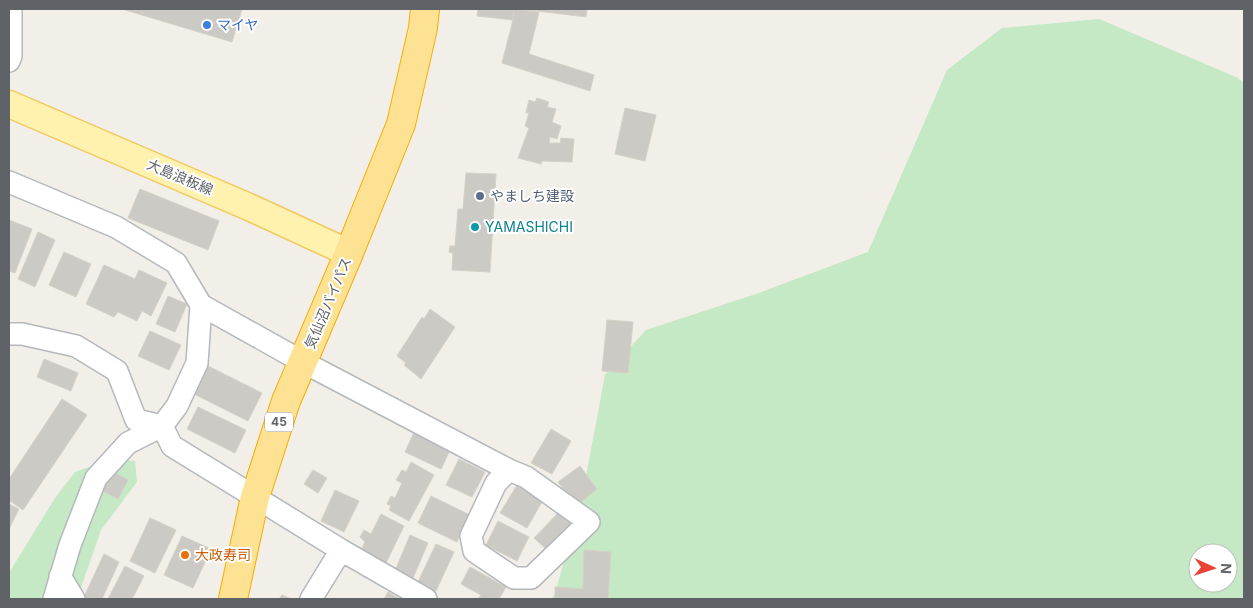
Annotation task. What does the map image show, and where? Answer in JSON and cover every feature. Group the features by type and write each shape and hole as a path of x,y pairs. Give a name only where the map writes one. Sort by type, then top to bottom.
{"highway":[{"name":"気仙沼バイパス","path":"232,599 255,497 286,401 401,124 423,28 425,9"}],"main road":[{"name":"大島浪板線","path":"9,104 222,195 349,253"}],"street":[{"path":"9,61 11,56 11,9"},
{"path":"9,182 116,228 176,263 201,305 303,362 509,470 526,477 589,522 531,578 514,578 474,551 471,536 496,483 509,470"},
{"path":"54,599 70,545 96,478 128,443 162,426 178,406 197,363 201,305"},
{"path":"9,334 22,334 76,346 117,371 136,420 162,426"},
{"path":"162,426 172,446 341,550 426,599"},
{"path":"311,599 341,550"},
{"path":"60,576 74,599"}],"green space":[{"path":"1099,19 1236,77 1244,83 1244,599 551,599 555,594 583,492 605,375 646,330 759,293 868,252 947,70 1002,28"},
{"path":"112,459 135,461 137,482 101,530 77,599 9,599 9,573 55,498 75,472"}],"building":[{"name":"マイヤ","path":"122,9 242,9 232,42"},
{"path":"478,9 514,9 513,20 477,16"},
{"path":"514,9 539,12 529,54 594,75 590,91 502,63"},
{"path":"521,9 587,9 586,17"},
{"path":"537,98 549,102 547,107 556,109 552,122 561,126 557,139 550,137 549,143 560,143 561,138 574,139 572,162 542,161 541,164 518,158 529,128 525,126 529,113 526,113 529,100 535,102"},
{"path":"625,108 656,115 645,161 615,154"},
{"name":"YAMASHICHI","path":"466,173 496,174 490,272 452,270 453,253 449,252 450,246 455,246 458,209 463,209"},
{"path":"140,189 219,221 208,250 128,218"},
{"path":"9,220 32,229 15,273 9,271"},
{"path":"38,232 55,240 35,287 18,279"},
{"path":"64,252 91,264 76,297 49,285"},
{"path":"104,265 135,279 139,270 167,283 151,316 142,311 137,321 118,312 114,317 86,304"},
{"path":"168,296 187,304 175,332 156,324"},
{"path":"430,309 455,327 421,379 404,365 406,363 397,356 422,317 424,319"},
{"path":"607,320 633,322 628,373 602,371"},
{"path":"150,331 181,345 169,370 138,356"},
{"path":"44,359 78,373 71,391 37,377"},
{"path":"208,366 262,393 248,421 194,394"},
{"path":"62,399 87,415 23,510 9,500 9,479"},
{"path":"198,407 246,430 235,453 187,429"},
{"path":"416,428 452,446 441,469 405,452"},
{"path":"551,429 571,441 552,474 531,463"},
{"path":"459,459 485,472 472,497 446,485"},
{"path":"411,462 434,475 409,521 389,510 391,506 387,504 391,496 395,498 402,483 396,480 402,470 406,472"},
{"path":"580,466 597,489 576,506 558,482"},
{"path":"313,470 327,478 318,493 304,484"},
{"path":"111,471 128,480 118,499 101,490"},
{"path":"517,485 543,500 527,528 500,513"},
{"path":"335,490 359,501 344,532 321,521"},
{"path":"431,496 470,515 457,542 418,523"},
{"path":"9,504 19,509 9,529"},
{"path":"563,508 578,523 549,552 534,538"},
{"path":"381,514 404,526 385,565 360,552 365,542 360,537 364,530 371,534"},
{"path":"150,518 176,530 155,573 130,561"},
{"path":"498,521 529,537 517,561 486,545"},
{"path":"410,535 428,543 413,578 395,571"},
{"path":"182,536 211,549 193,588 164,575"},
{"path":"436,544 454,552 436,591 418,582"},
{"path":"584,550 611,552 608,599 555,599 555,587 583,589"},
{"path":"104,554 119,562 102,599 83,599"},
{"path":"125,566 144,576 132,599 108,599"},
{"path":"470,567 506,587 499,599 478,599 481,595 461,584"},
{"path":"388,592 400,599 384,599"},
{"path":"282,595 291,599 279,599"}],"place":[{"name":"マイヤ","path":"207,25"},
{"name":"やましち建設","path":"480,196"},
{"name":"YAMASHICHI","path":"475,227"},
{"name":"大政寿司","path":"185,555"}]}
